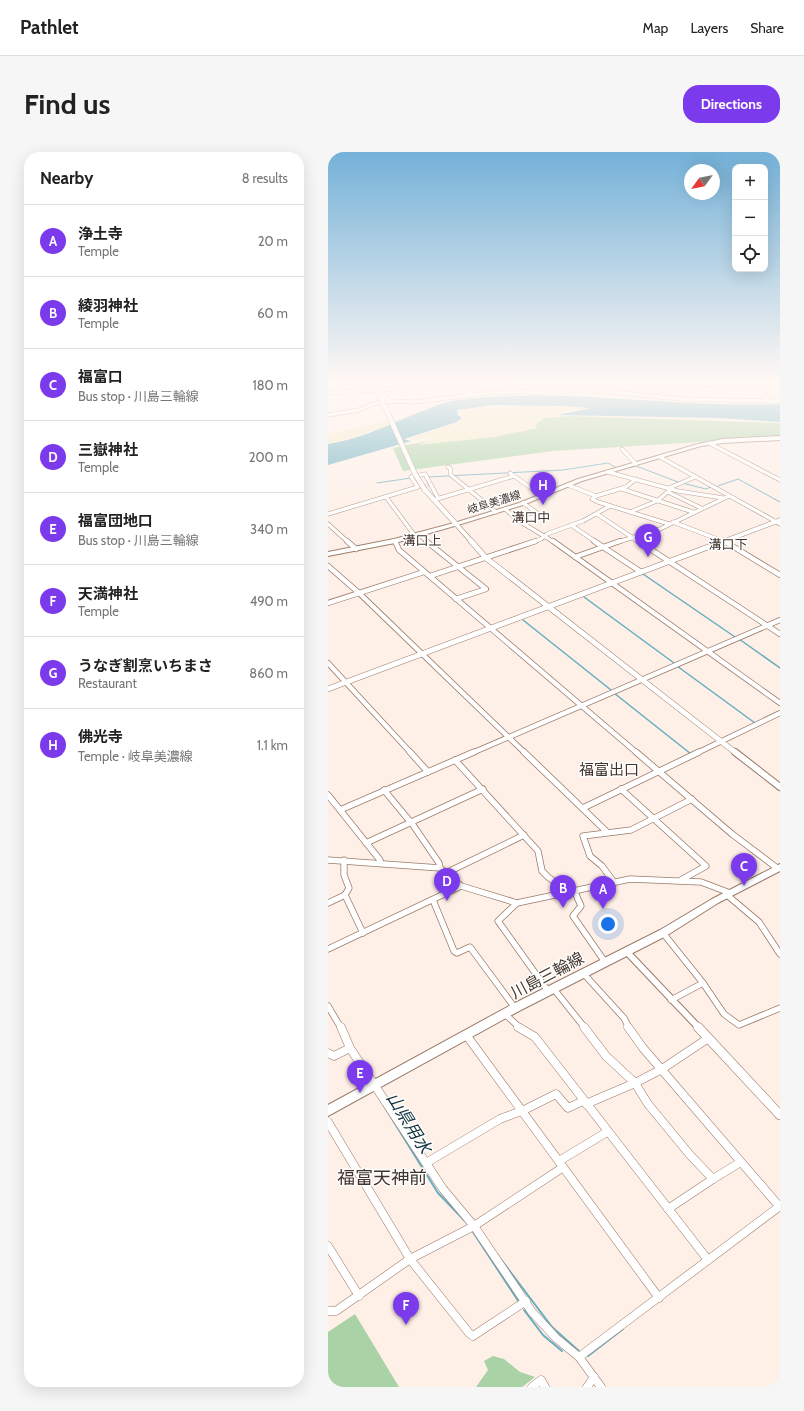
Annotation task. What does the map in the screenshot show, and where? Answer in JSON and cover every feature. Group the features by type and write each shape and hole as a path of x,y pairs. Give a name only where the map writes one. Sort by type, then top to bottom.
{"main road":[{"path":"398,437 415,474 425,490 436,499 456,524"},
{"name":"岐阜美濃線","path":"328,554 394,541 456,524 523,503 568,485 608,472 709,443 780,438"},
{"name":"川島三輪線","path":"328,1111 467,1036 515,1008 663,933 728,894 779,868"}],"street":[{"path":"709,443 780,480"},
{"path":"622,449 636,464"},
{"path":"660,457 778,522"},
{"path":"448,467 450,468 451,475 496,512"},
{"path":"608,472 636,479 669,490 724,498"},
{"path":"510,473 542,496"},
{"path":"328,514 418,487 411,477 425,474 436,499 514,476"},
{"path":"630,512 657,501 679,482 695,476"},
{"path":"636,479 622,488 596,496 592,499 610,506 671,523 724,541 780,575"},
{"path":"568,485 596,496"},
{"path":"622,488 693,512"},
{"path":"669,490 701,508"},
{"path":"386,496 416,535 486,589 456,599"},
{"path":"575,557 660,529 701,508 729,496"},
{"path":"519,521 540,514 523,503"},
{"path":"430,576 541,539 545,535 597,514 610,506"},
{"path":"505,509 519,521 545,535 780,703"},
{"path":"597,514 780,634"},
{"path":"328,689 778,522"},
{"path":"328,524 356,548"},
{"path":"456,524 486,558 780,787"},
{"path":"571,525 641,572"},
{"path":"394,541 399,550 424,572 692,799 779,868"},
{"path":"328,566 359,593 607,832"},
{"path":"328,603 424,572"},
{"path":"340,810 780,620"},
{"path":"328,662 428,772"},
{"path":"583,808 780,713"},
{"path":"455,760 538,851 541,857 540,866 543,872 567,891"},
{"path":"366,843 483,789"},
{"path":"621,789 706,866 680,881"},
{"path":"384,790 412,823 439,863 440,868"},
{"path":"328,795 380,860 380,863"},
{"path":"613,881 602,866 590,856 583,836 607,832 622,832 692,799"},
{"path":"446,873 524,835"},
{"path":"328,860 440,868 461,886 516,903 613,881 630,879 701,882 728,894 755,918 780,954"},
{"path":"328,903 345,895 349,888 344,875 344,860"},
{"path":"328,949 461,886"},
{"path":"574,890 581,906 573,916 605,962"},
{"path":"345,895 363,933"},
{"path":"433,900 454,951 457,953 470,947 515,1008"},
{"path":"516,903 498,921 550,990 606,1056 635,1083 648,1104 690,1155 713,1179"},
{"path":"663,933 678,955 697,974 716,1005 734,1024 739,1025 780,1008"},
{"path":"626,951 780,1115"},
{"path":"579,1357 780,1206 739,1163 642,1046 627,1025 624,1018 583,973"},
{"path":"671,1000 703,983"},
{"path":"328,1006 345,1035 350,1048 443,1189 474,1226 544,1326 579,1357 601,1387"},
{"path":"505,1014 517,1028 535,1038 708,1260"},
{"path":"467,1036 521,1110 526,1114 560,1164 659,1298"},
{"path":"426,1163 500,1119 524,1110 556,1094 568,1108 635,1083 662,1069 707,1039"},
{"path":"328,1053 334,1056 350,1048"},
{"path":"328,1122 410,1259 442,1302 473,1336 526,1301"},
{"path":"328,1311 336,1311 410,1259 474,1226 607,1132"},
{"path":"668,1209 739,1163"},
{"path":"328,1246 358,1296"},
{"path":"586,1387 594,1377"},
{"path":"532,1387 541,1380 545,1387"}],"green space":[{"path":"448,437 780,437 553,451 403,471 393,448"},
{"path":"355,1314 399,1387 328,1387 328,1332"},
{"path":"493,1356 504,1359 520,1372 535,1377 522,1387 476,1387 488,1370 484,1361"}],"sand":[{"path":"328,437 355,437 338,441 328,443"},
{"path":"415,437 497,437 419,445 434,437 408,439"}],"water":[{"path":"357,437 411,437 404,439 411,441 328,465 328,444"}],"waterway":[{"path":"428,477 563,470 608,463 617,468"},
{"path":"620,470 636,466 678,482"},
{"path":"377,483 411,478"},
{"path":"715,487 738,479 780,502"},
{"path":"682,483 706,489 711,487"},
{"path":"643,574 735,637"},
{"path":"584,597 674,663"},
{"path":"523,620 611,690"},
{"path":"739,639 780,668"},
{"path":"677,666 755,723"},
{"path":"614,693 691,754"},
{"name":"山県用水","path":"376,1093 438,1193 465,1221"},
{"path":"473,1232 519,1302"},
{"name":"山県用水","path":"496,1253 552,1327 580,1352"},
{"path":"524,1310 543,1335 562,1351"},
{"name":"山県用水","path":"588,1356 623,1329"}],"tunnel":[{"path":"418,487 430,485"}],"place":[{"name":"佛光寺","path":"543,505"},
{"name":"うなぎ割烹いちまさ","path":"648,557"},
{"name":"福富口","path":"744,886"},
{"name":"三嶽神社","path":"447,901"},
{"name":"綾羽神社","path":"563,908"},
{"name":"浄土寺","path":"603,909"},
{"name":"福富団地口","path":"360,1093"},
{"name":"天満神社","path":"406,1325"}],"district":[{"name":"溝口中","path":"531,517"},
{"name":"溝口上","path":"422,540"},
{"name":"溝口下","path":"728,544"},
{"name":"福富出口","path":"609,770"},
{"name":"福富天神前","path":"382,1178"}]}
